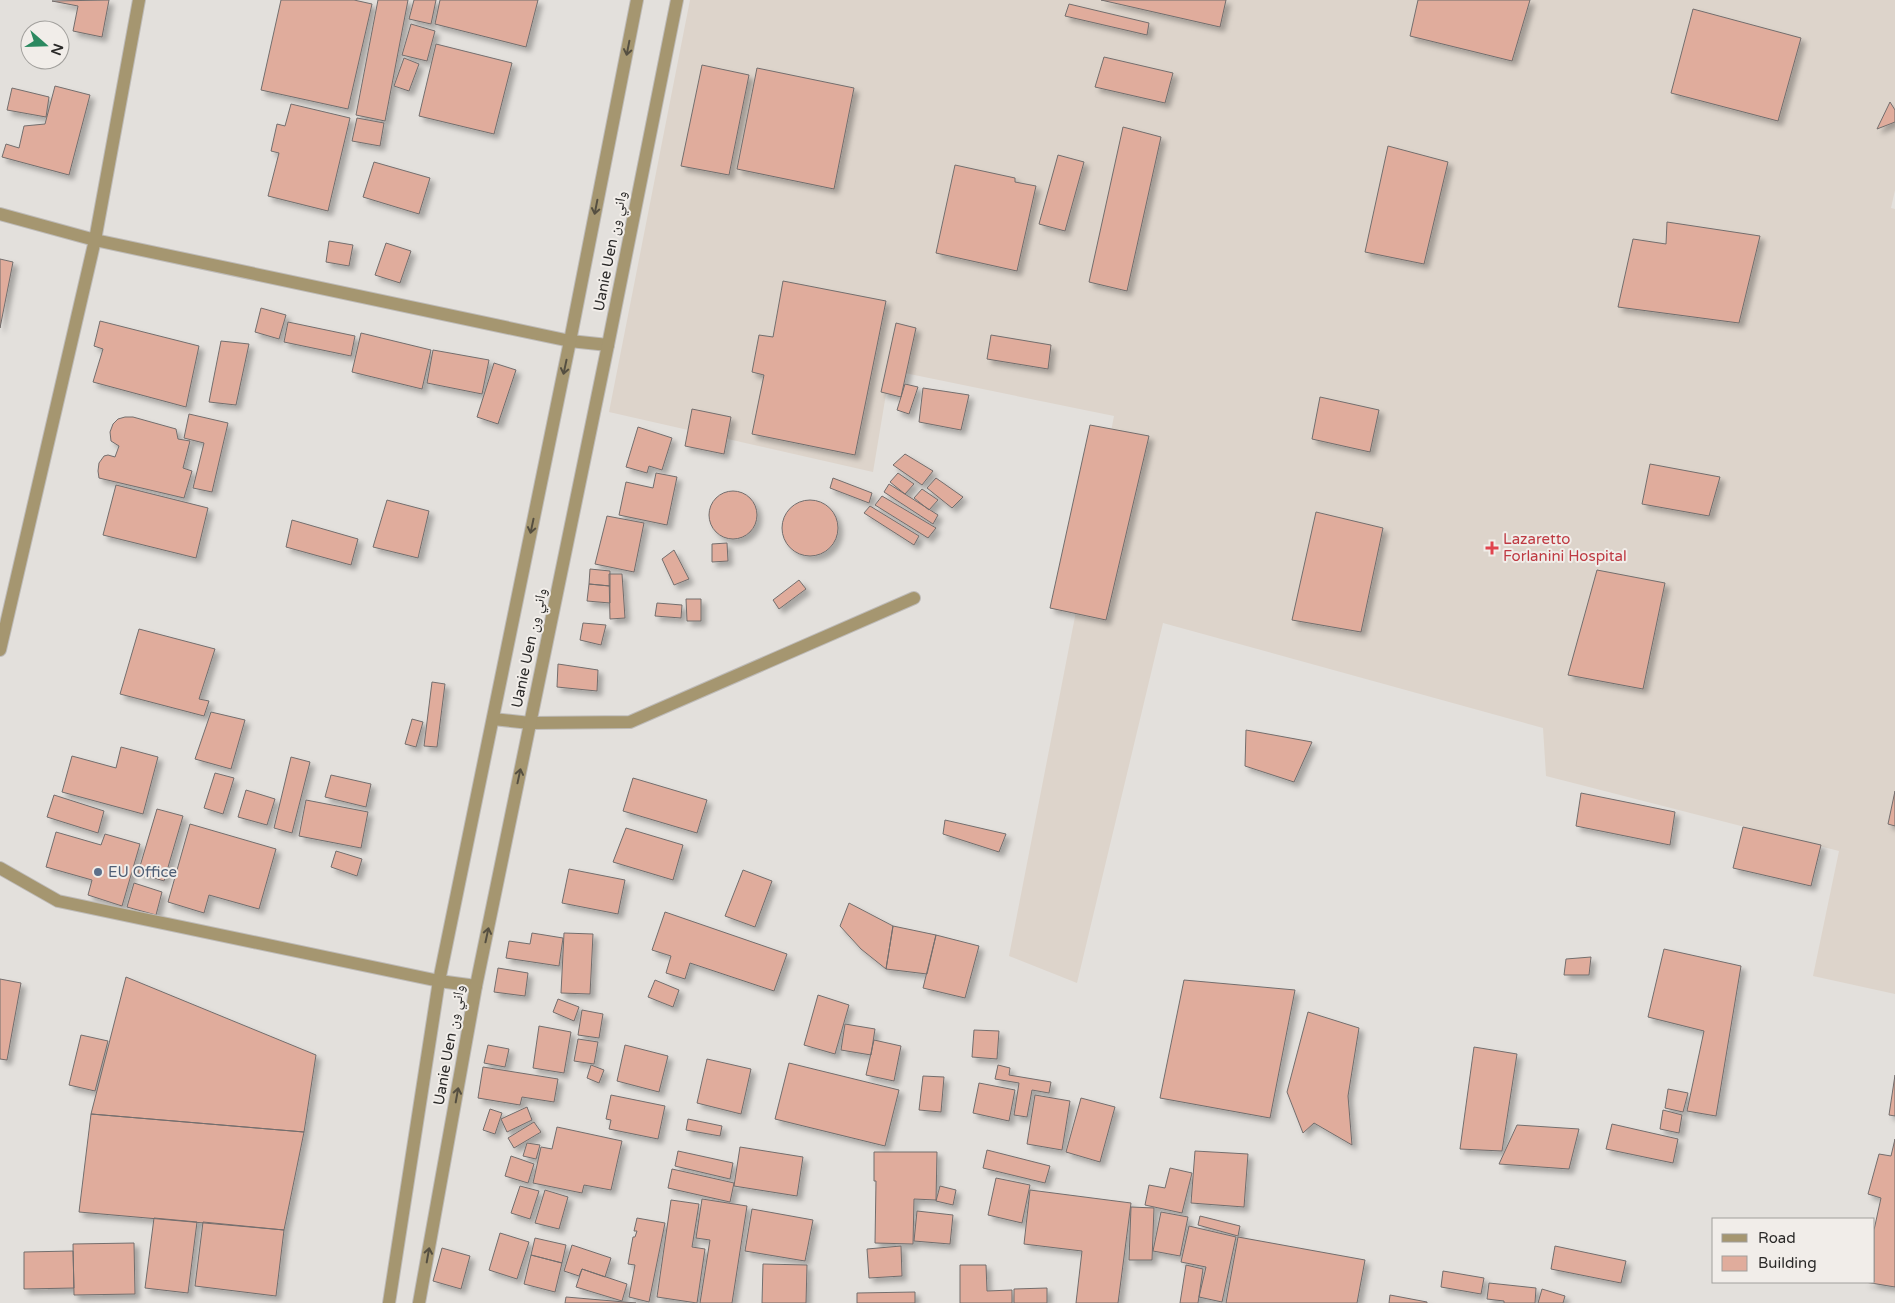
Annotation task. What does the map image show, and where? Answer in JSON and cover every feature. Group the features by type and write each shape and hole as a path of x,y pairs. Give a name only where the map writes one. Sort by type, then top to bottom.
{"street":[{"path":"0,650 95,240 139,0"},
{"name":"Uanie Uen واني ون","path":"389,1303 439,981 570,341 637,0"},
{"name":"Uanie Uen واني ون","path":"419,1303 476,986 677,0"},
{"path":"0,214 95,240 570,341 608,344"},
{"path":"493,719 530,723 630,722 914,598"},
{"path":"0,868 58,901 439,981 476,986"}],"shaded area":[{"name":"Lazaretto Forlanini Hospital","path":"690,0 1895,0 1895,190 1891,208 1895,209 1895,994 1813,976 1839,851 1546,776 1543,728 1163,623 1077,983 1009,956 1114,416 890,370 873,472 609,412"}],"building":[{"path":"109,0 102,37 73,31 78,6 52,1"},
{"path":"281,0 354,0 372,4 348,109 261,90"},
{"path":"378,0 408,0 385,121 356,115"},
{"path":"414,0 436,0 431,24 409,19"},
{"path":"440,0 538,0 526,47 435,24"},
{"path":"1101,0 1226,0 1220,27"},
{"path":"1418,0 1530,0 1512,61 1410,36"},
{"path":"1069,4 1149,23 1147,35 1065,16"},
{"path":"1693,9 1801,38 1778,121 1671,93"},
{"path":"411,24 435,31 427,61 402,55"},
{"path":"436,44 512,63 494,134 419,116"},
{"path":"1104,57 1173,73 1165,103 1095,87"},
{"path":"404,58 419,64 409,91 394,86"},
{"path":"702,65 749,75 729,175 681,166"},
{"path":"757,68 854,88 834,189 737,169"},
{"path":"55,86 90,95 69,175 2,157 6,144 19,148 24,126 45,124"},
{"path":"12,88 49,97 46,117 7,110"},
{"path":"1890,102 1895,110 1895,122 1877,129"},
{"path":"291,104 350,118 328,211 268,196 279,153 271,151 277,124 285,126"},
{"path":"357,118 384,123 380,146 352,141"},
{"path":"1123,127 1161,137 1127,291 1089,282"},
{"path":"1388,146 1448,162 1424,264 1365,252"},
{"path":"1058,155 1084,162 1065,231 1039,224"},
{"path":"374,162 430,178 419,214 363,197"},
{"path":"955,165 1015,178 1015,182 1036,186 1017,271 936,253"},
{"path":"1667,222 1760,236 1739,323 1618,307 1633,239 1666,244"},
{"path":"329,241 353,245 349,266 326,262"},
{"path":"386,243 411,251 400,283 375,275"},
{"path":"0,259 13,262 0,328"},
{"path":"783,281 886,301 855,455 752,434 764,375 752,372 759,335 773,337"},
{"path":"261,308 286,315 279,339 255,332"},
{"path":"100,321 199,346 186,407 93,382 103,349 94,346"},
{"path":"288,322 355,336 351,356 284,342"},
{"path":"896,323 916,328 901,397 881,392"},
{"path":"361,333 431,350 422,389 352,372"},
{"path":"991,335 1051,345 1048,369 987,359"},
{"path":"221,341 249,344 236,405 209,402"},
{"path":"433,350 489,360 482,394 427,383"},
{"path":"494,363 516,370 498,424 477,417"},
{"path":"905,384 918,387 909,414 897,410"},
{"path":"923,388 969,395 961,430 919,422"},
{"path":"1320,397 1379,410 1370,452 1312,439"},
{"path":"692,409 731,417 724,454 685,446"},
{"path":"189,414 228,423 212,492 193,488 204,443 184,438"},
{"path":"133,417 176,429 178,439 190,441 183,468 192,471 184,498 99,478 99,463 104,456 115,457 119,446 111,441 110,432 113,424 118,419"},
{"path":"1090,425 1149,436 1106,620 1050,608"},
{"path":"638,427 672,438 662,470 649,466 647,473 626,467"},
{"path":"905,454 933,471 922,485 893,465"},
{"path":"1650,464 1720,477 1709,516 1642,504"},
{"path":"656,473 677,477 667,525 619,515 626,482 653,488"},
{"path":"898,473 914,484 905,494 890,482"},
{"path":"833,478 872,493 869,503 830,488"},
{"path":"936,478 963,497 952,508 927,488"},
{"path":"889,484 938,515 933,524 884,492"},
{"path":"116,485 208,508 196,558 103,535"},
{"path":"922,489 938,500 929,510 914,498"},
{"path":"728,491 738,491 747,495 753,501 756,506 756,524 747,535 738,539 728,539 719,535 713,529 709,520 709,510 713,501 719,495"},
{"path":"882,496 936,528 928,538 875,505"},
{"path":"387,500 429,511 418,558 373,547"},
{"path":"810,500 821,502 830,508 836,517 838,528 836,539 830,548 821,554 810,556 799,554 790,548 784,539 782,528 784,517 790,508 799,502"},
{"path":"870,506 919,536 914,545 864,513"},
{"path":"1316,512 1383,528 1361,632 1292,620"},
{"path":"607,516 644,523 634,572 595,564"},
{"path":"292,520 358,539 351,565 286,547"},
{"path":"727,543 728,561 712,562 712,544"},
{"path":"674,550 689,579 674,585 662,559"},
{"path":"590,569 610,571 610,586 589,584"},
{"path":"1597,570 1665,583 1643,689 1568,675"},
{"path":"609,574 622,574 625,618 610,619"},
{"path":"799,580 806,589 779,609 773,600"},
{"path":"589,584 610,586 610,603 587,601"},
{"path":"686,599 701,599 701,621 687,621"},
{"path":"657,603 682,605 681,618 655,616"},
{"path":"583,623 606,625 601,645 580,640"},
{"path":"139,629 215,649 199,699 209,701 204,716 120,694"},
{"path":"558,664 598,670 597,691 557,687"},
{"path":"432,682 445,684 437,747 424,746"},
{"path":"211,712 245,720 231,769 195,759"},
{"path":"412,719 423,722 416,747 405,744"},
{"path":"1246,730 1312,742 1294,782 1245,766"},
{"path":"121,747 158,757 143,814 62,792 72,756 116,768"},
{"path":"291,757 310,762 292,833 274,828"},
{"path":"215,773 234,778 223,814 204,808"},
{"path":"331,775 371,784 366,807 325,797"},
{"path":"633,778 707,800 697,833 623,811"},
{"path":"246,790 275,799 267,825 238,817"},
{"path":"1895,791 1895,826 1888,824"},
{"path":"1581,793 1675,812 1670,845 1576,826"},
{"name":"EU Office","path":"54,795 104,811 98,833 47,817"},
{"path":"306,800 368,812 361,848 299,836"},
{"path":"157,809 183,816 164,881 138,873"},
{"path":"945,820 1006,834 999,852 943,834"},
{"path":"190,824 276,849 259,909 209,895 204,913 168,902"},
{"path":"1743,827 1821,845 1811,886 1733,868"},
{"path":"626,828 683,845 673,880 613,862"},
{"name":"EU Office","path":"56,832 101,845 105,834 140,844 122,906 88,895 92,880 46,867"},
{"path":"336,851 362,859 357,876 331,867"},
{"path":"569,869 625,880 618,914 562,903"},
{"path":"743,870 772,881 755,927 725,916"},
{"path":"134,883 162,892 156,915 127,907"},
{"path":"849,903 893,926 886,969 861,949 840,926"},
{"path":"665,912 787,954 774,991 690,963 685,979 666,973 671,956 652,950"},
{"path":"893,926 936,935 927,974 886,969"},
{"path":"532,933 563,938 559,966 506,958 509,941 530,944"},
{"path":"564,933 593,934 590,994 561,993"},
{"path":"936,935 979,946 965,998 923,988"},
{"path":"1664,949 1741,966 1716,1116 1687,1111 1704,1031 1648,1017"},
{"path":"1591,957 1589,975 1564,975 1566,959"},
{"path":"498,968 528,973 525,996 494,992"},
{"path":"126,977 316,1055 304,1132 91,1114"},
{"path":"0,979 21,983 7,1060 0,1059"},
{"path":"655,980 679,990 673,1007 648,997"},
{"path":"1184,980 1295,990 1270,1118 1160,1098"},
{"path":"818,995 849,1005 835,1054 804,1045"},
{"path":"558,999 579,1007 574,1021 553,1012"},
{"path":"582,1010 603,1014 599,1038 578,1035"},
{"path":"1308,1012 1359,1028 1348,1096 1352,1145 1314,1123 1303,1133 1287,1092"},
{"path":"845,1024 875,1029 871,1055 841,1050"},
{"path":"539,1026 571,1032 564,1073 533,1068"},
{"path":"974,1030 999,1031 997,1059 972,1057"},
{"path":"81,1035 108,1041 95,1091 69,1085"},
{"path":"578,1039 598,1042 594,1064 574,1061"},
{"path":"874,1040 901,1046 894,1081 866,1075"},
{"path":"488,1045 509,1049 505,1067 484,1063"},
{"path":"625,1045 668,1056 659,1092 617,1081"},
{"path":"1474,1047 1517,1054 1502,1151 1460,1149"},
{"path":"707,1059 751,1069 741,1114 697,1103"},
{"path":"789,1063 899,1090 885,1146 775,1119"},
{"path":"591,1065 604,1070 599,1083 587,1078"},
{"path":"998,1065 1010,1068 1009,1075 1051,1082 1049,1093 1032,1090 1027,1117 1014,1115 1019,1083 995,1079"},
{"path":"483,1067 558,1079 554,1102 522,1097 520,1105 478,1098"},
{"path":"1895,1075 1895,1116 1889,1115"},
{"path":"923,1076 944,1077 941,1112 919,1110"},
{"path":"979,1083 1015,1090 1009,1121 973,1113"},
{"path":"1668,1089 1688,1093 1683,1112 1665,1108"},
{"path":"611,1095 665,1106 658,1139 609,1129 611,1120 606,1119"},
{"path":"1035,1095 1070,1101 1062,1150 1027,1144"},
{"path":"1081,1098 1115,1107 1100,1162 1066,1152"},
{"path":"527,1107 532,1120 507,1132 501,1119"},
{"path":"490,1109 502,1113 495,1134 483,1130"},
{"path":"1663,1110 1682,1115 1679,1133 1660,1129"},
{"path":"91,1114 304,1132 284,1230 79,1212"},
{"path":"688,1119 722,1126 720,1136 686,1130"},
{"path":"534,1122 541,1132 514,1148 508,1138"},
{"path":"1612,1124 1678,1139 1673,1163 1606,1149"},
{"path":"1517,1125 1579,1129 1569,1169 1499,1164"},
{"path":"557,1127 622,1141 611,1190 584,1185 582,1193 533,1183 541,1147 552,1149"},
{"path":"1895,1139 1895,1287 1871,1283 1875,1283 1875,1225 1881,1198 1868,1194 1879,1154 1891,1156"},
{"path":"527,1143 540,1145 536,1159 523,1156"},
{"path":"740,1147 803,1157 797,1196 734,1186"},
{"path":"987,1150 1050,1166 1045,1183 983,1168"},
{"path":"678,1151 733,1163 730,1179 675,1166"},
{"path":"1195,1151 1248,1154 1244,1207 1191,1203"},
{"path":"874,1152 937,1152 936,1200 914,1199 913,1244 875,1243 876,1181 874,1181"},
{"path":"511,1156 534,1164 528,1183 505,1176"},
{"path":"1170,1168 1192,1173 1182,1213 1145,1205 1149,1185 1165,1188"},
{"path":"672,1169 734,1183 730,1202 668,1188"},
{"path":"996,1178 1030,1185 1022,1223 988,1215"},
{"path":"520,1186 539,1191 530,1219 511,1213"},
{"path":"940,1186 956,1190 953,1205 936,1201"},
{"path":"545,1190 568,1197 559,1229 535,1223"},
{"path":"1030,1190 1131,1203 1118,1303 1076,1303 1082,1251 1024,1244"},
{"path":"702,1199 747,1206 732,1303 700,1303 710,1240 696,1238"},
{"path":"671,1200 699,1204 692,1247 705,1249 697,1303 657,1297"},
{"path":"1131,1207 1154,1208 1152,1260 1129,1260"},
{"path":"752,1209 813,1220 805,1261 745,1251"},
{"path":"917,1211 953,1215 950,1244 914,1241"},
{"path":"1161,1212 1188,1217 1180,1256 1153,1251"},
{"path":"1200,1216 1240,1226 1238,1236 1198,1225"},
{"path":"154,1218 197,1222 188,1293 145,1288"},
{"path":"637,1218 665,1223 649,1302 629,1297 635,1265 628,1264 633,1237 635,1237 637,1231 634,1231"},
{"path":"203,1222 284,1230 276,1296 195,1286"},
{"path":"1189,1226 1236,1237 1222,1302 1199,1297 1206,1267 1181,1262"},
{"path":"500,1233 529,1242 517,1279 489,1270"},
{"path":"1238,1237 1365,1260 1357,1303 1226,1303"},
{"path":"535,1238 566,1245 562,1263 531,1255"},
{"path":"134,1243 135,1294 74,1295 73,1244"},
{"path":"572,1245 611,1258 605,1277 582,1269 579,1276 564,1271"},
{"path":"901,1246 902,1276 869,1278 867,1249"},
{"path":"1555,1246 1626,1261 1621,1283 1551,1269"},
{"path":"442,1248 470,1256 461,1289 433,1281"},
{"path":"73,1251 74,1288 24,1289 24,1252"},
{"path":"531,1255 562,1263 555,1292 524,1284"},
{"path":"763,1264 807,1265 806,1303 762,1303"},
{"path":"960,1265 986,1265 987,1291 1012,1290 1012,1303 960,1303"},
{"path":"1186,1265 1203,1269 1198,1303 1180,1303"},
{"path":"582,1269 627,1284 622,1301 576,1287"},
{"path":"1443,1271 1484,1278 1481,1294 1441,1287"},
{"path":"1489,1283 1536,1288 1535,1303 1504,1303 1504,1301 1487,1299"},
{"path":"1047,1288 1047,1303 1014,1303 1014,1289"},
{"path":"1542,1289 1565,1296 1563,1303 1538,1303"},
{"path":"915,1292 915,1303 857,1303 857,1293"},
{"path":"1390,1295 1427,1302 1427,1303 1389,1303"},
{"path":"566,1297 636,1303 565,1303"}],"place":[{"name":"Lazaretto Forlanini Hospital","path":"1492,548"},
{"name":"EU Office","path":"98,872"}]}
